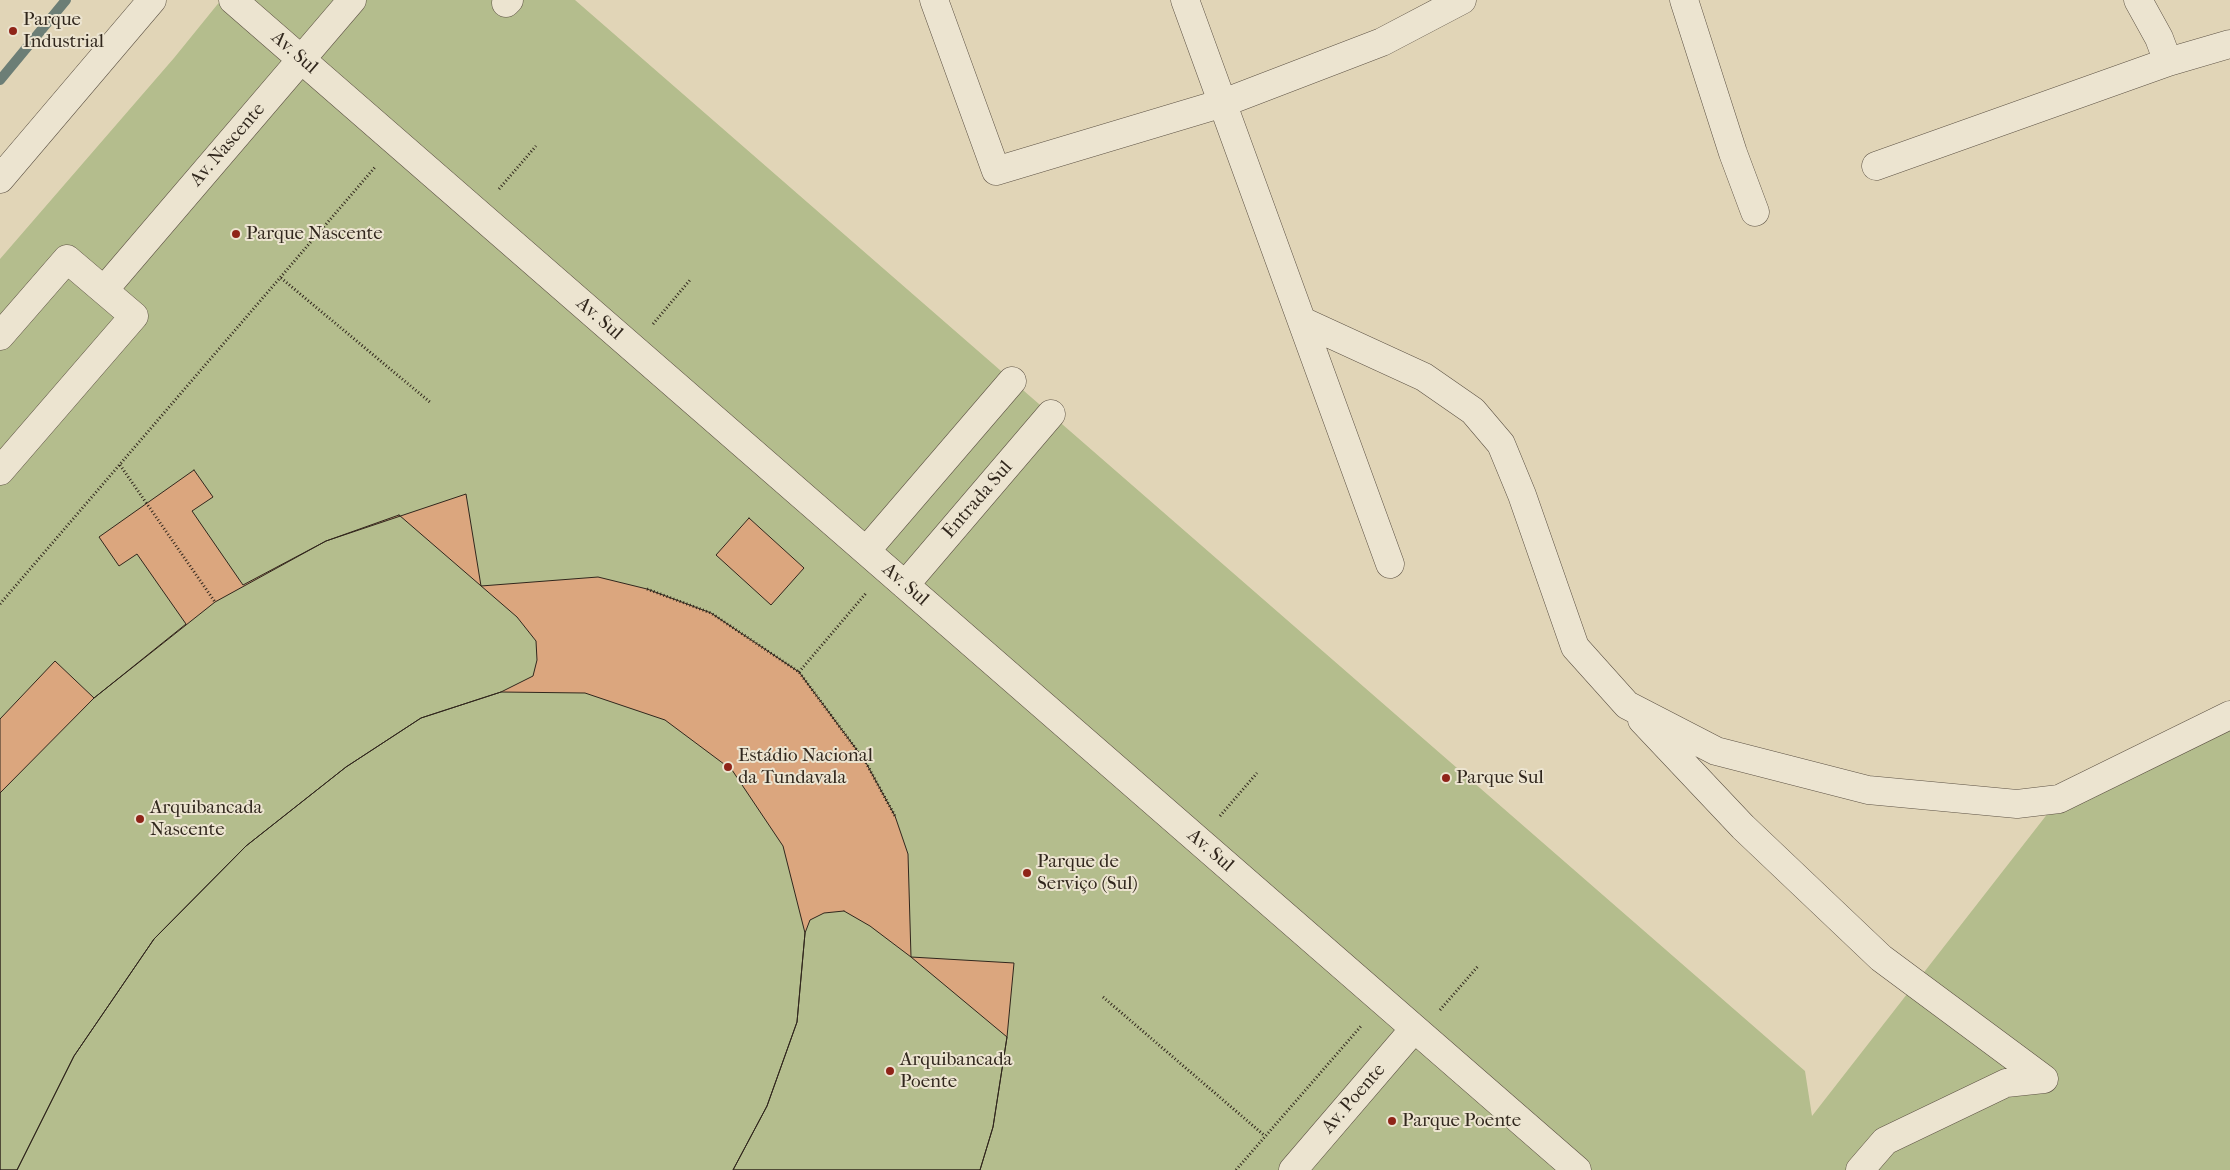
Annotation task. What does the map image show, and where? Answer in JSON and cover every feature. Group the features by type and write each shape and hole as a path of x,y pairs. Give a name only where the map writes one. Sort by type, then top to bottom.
{"street":[{"path":"0,179 152,0"},
{"name":"Av. Sul","path":"233,0 1577,1170"},
{"name":"Av. Nascente","path":"104,290 352,0"},
{"path":"934,0 996,171 1223,103 1382,42 1462,0"},
{"path":"1185,0 1390,564"},
{"path":"1684,0 1733,153 1755,212"},
{"path":"2138,0 2159,38 2168,62"},
{"path":"1876,166 2168,62 2230,44"},
{"path":"0,336 67,259 134,316 0,471"},
{"path":"1302,321 1424,377 1472,412 1501,444 1522,495 1575,647 1627,705 1743,827 1881,958 2044,1079 2006,1083 1884,1141 1860,1170"},
{"path":"866,551 1012,381"},
{"name":"Entrada Sul","path":"896,577 1051,414"},
{"path":"1627,705 1716,751 1868,790 2017,804 2059,799 2230,715"},
{"name":"Av. Poente","path":"1293,1170 1417,1031"}],"path":[{"path":"0,604 396,142"},
{"path":"478,214 536,146"},
{"path":"281,278 431,403"},
{"path":"632,348 690,280"},
{"path":"120,465 215,602"},
{"path":"799,672 896,577"},
{"path":"648,589 711,613 799,672 865,761 895,816"},
{"path":"1198,841 1256,773"},
{"path":"1417,1031 1479,965"},
{"path":"1103,997 1265,1136"},
{"path":"1236,1170 1382,1001"}],"green space":[{"name":"Estádio Nacional da Tundavala","path":"221,0 575,0 1805,1071 1812,1116 2059,799 2230,715 2230,1170 0,1170 0,259 174,58"}],"building":[{"path":"194,470 213,497 192,511 243,585 326,541 466,494 481,586 598,577 647,589 711,613 799,672 865,761 895,816 908,854 911,957 1014,963 1007,1037 993,1127 980,1170 733,1170 767,1106 797,1022 805,933 783,846 732,770 665,720 585,693 501,692 421,718 346,767 246,846 154,939 74,1056 17,1170 0,1170 0,719 55,661 94,698 186,624 137,554 119,566 99,537"},
{"name":"Arquibancada Nascente","path":"399,515 517,617 536,641 537,660 533,676 501,692 421,718 346,767 246,846 154,939 74,1056 17,1170 0,1170 0,793 94,698 215,602 326,541"},
{"path":"749,518 804,568 771,605 716,555"},
{"name":"Arquibancada Poente","path":"844,911 870,926 911,957 1007,1037 993,1127 980,1170 733,1170 767,1106 797,1022 805,933 810,920 824,913"}],"waterway":[{"path":"0,80 66,0"}],"place":[{"name":"Parque Industrial","path":"13,31"},
{"name":"Parque Nascente","path":"236,234"},
{"name":"Estádio Nacional da Tundavala","path":"728,767"},
{"name":"Parque Sul","path":"1446,778"},
{"name":"Arquibancada Nascente","path":"140,819"},
{"name":"Parque de Serviço (Sul)","path":"1027,873"},
{"name":"Arquibancada Poente","path":"890,1071"},
{"name":"Parque Poente","path":"1392,1121"}]}
